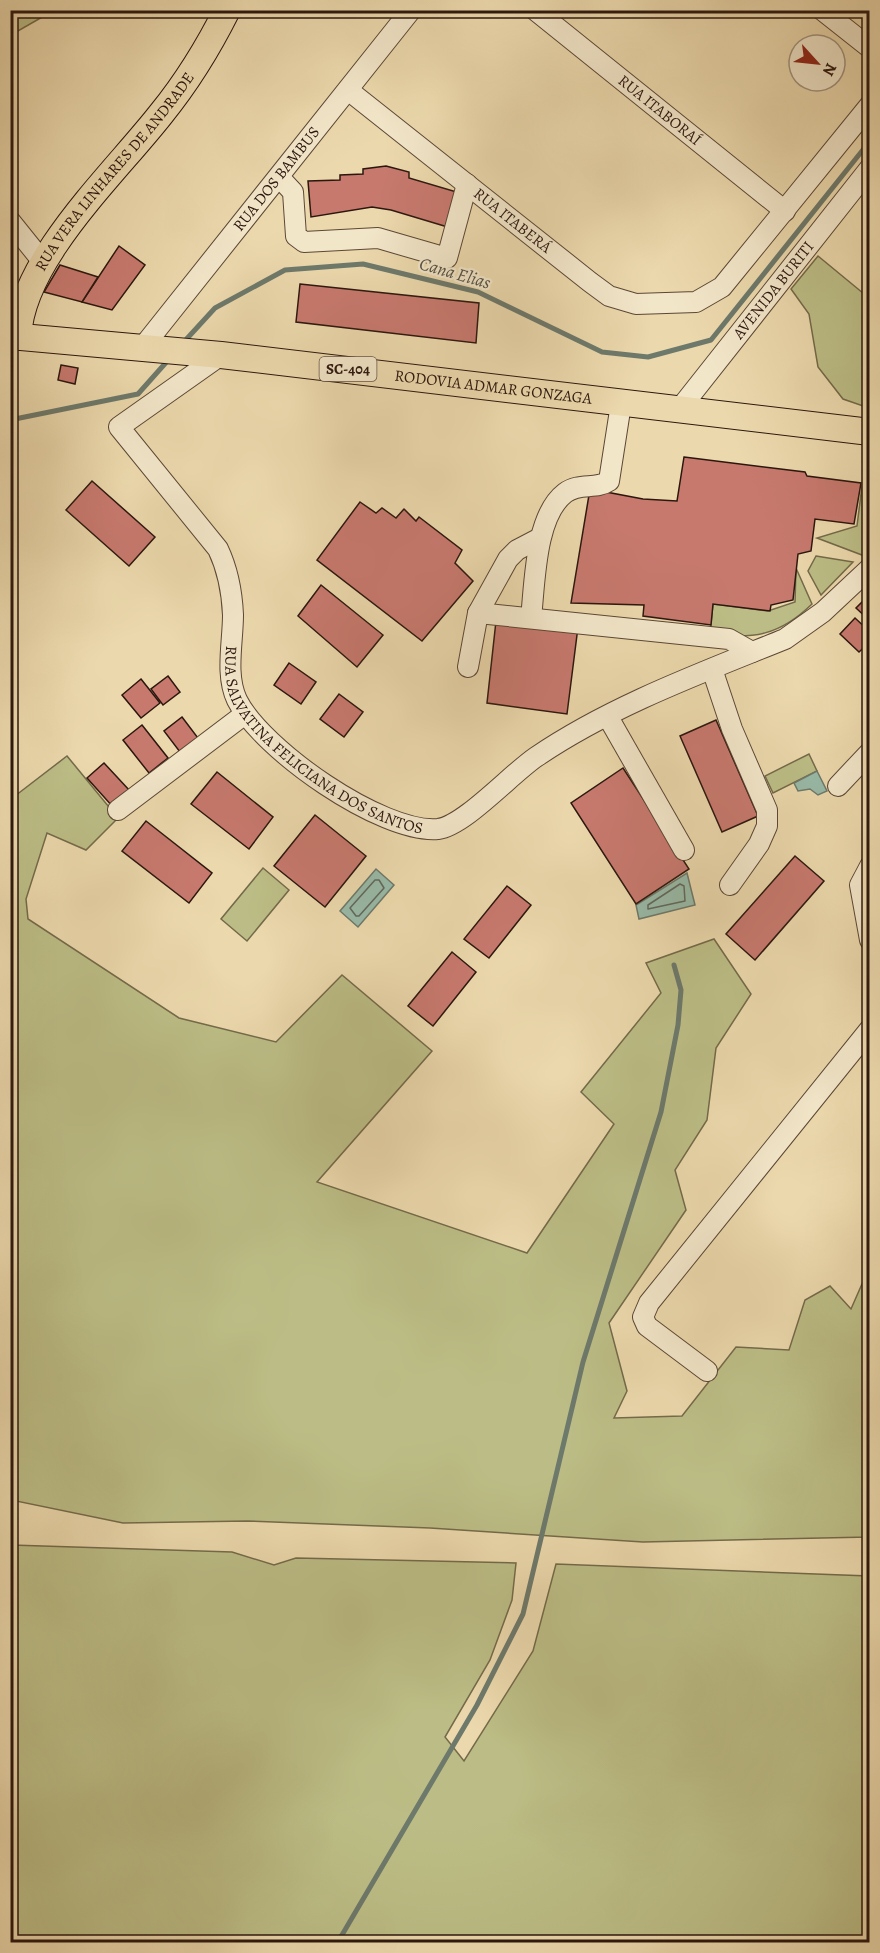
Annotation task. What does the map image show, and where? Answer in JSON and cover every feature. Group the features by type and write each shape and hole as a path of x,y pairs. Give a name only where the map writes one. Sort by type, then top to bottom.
{"main road":[{"name":"RUA VERA LINHARES DE ANDRADE","path":"14,337 22,307 43,262 185,82 227,10"},
{"name":"RODOVIA ADMAR GONZAGA","path":"14,337 198,353 870,432"}],"street":[{"name":"RUA DOS BAMBUS","path":"142,348 411,10"},
{"name":"RUA ITABORAÍ","path":"535,10 785,211"},
{"path":"822,10 870,48"},
{"name":"RUA ITABERÁ","path":"348,90 609,296 636,304 696,302 711,296 732,278 785,211"},
{"path":"785,211 870,105"},
{"name":"AVENIDA BURITI","path":"678,411 870,168"},
{"path":"279,177 293,192 296,236 304,242 378,238 447,258 467,184"},
{"path":"10,221 43,262"},
{"name":"RUA SALVATINA FELICIANA DOS SANTOS","path":"198,353 119,427 218,549 226,565 233,614 232,685 245,714 291,759 326,785 361,806 393,820 423,828 440,829 456,822 536,757 608,717 712,669 785,639 804,627 870,568"},
{"path":"531,618 540,538 555,505 564,493 577,486 603,485 609,481 621,404"},
{"path":"468,667 478,613 508,559 517,550 540,538"},
{"path":"478,613 729,639 752,652"},
{"path":"712,669 732,729 767,810 767,826 759,844 730,885"},
{"path":"118,810 245,714"},
{"path":"608,717 684,850"},
{"path":"838,786 870,752"},
{"path":"870,866 860,885 870,940"},
{"path":"707,1371 647,1326 643,1317 649,1304 870,1029"}],"green space":[{"path":"11,10 51,10 51,12 11,35"},
{"path":"818,256 869,298 869,408 843,399 818,367 809,314 791,289"},
{"path":"864,470 869,470 870,546 862,555 817,538 857,526"},
{"path":"816,556 853,562 821,595 808,571"},
{"path":"796,568 812,604 800,615 777,629 765,633 740,636 710,634 713,604 768,611 795,602"},
{"path":"809,754 817,771 773,793 765,776"},
{"path":"67,756 118,818 86,850 47,833 26,899 28,919 179,1018 276,1042 342,975 432,1051 317,1182 527,1253 614,1124 581,1092 661,993 646,963 714,939 751,994 716,1048 707,1120 675,1170 686,1210 609,1323 627,1391 614,1418 682,1416 736,1347 789,1350 805,1300 830,1286 851,1309 869,1268 869,1537 643,1542 430,1528 247,1521 123,1523 11,1500 11,799"},
{"path":"263,868 289,890 247,941 221,919"},
{"path":"11,1545 232,1552 274,1565 296,1558 516,1563 512,1600 490,1660 445,1737 464,1761 533,1651 556,1564 869,1576 869,1942 11,1942"}],"water":[{"path":"817,771 827,791 818,795 810,789 798,791 794,783"},
{"path":"376,869 394,885 358,927 340,911"},
{"path":"687,873 695,905 639,919 636,905"}],"building":[{"path":"386,166 409,172 409,178 460,193 451,228 391,210 372,207 311,217 308,181 340,180 340,175 363,174 363,169"},
{"path":"119,246 145,265 112,310 82,302"},
{"path":"60,265 98,277 82,302 44,292"},
{"path":"300,284 479,303 476,343 296,322"},
{"path":"61,365 78,368 75,384 58,380"},
{"path":"684,457 805,472 807,476 861,483 854,524 815,519 811,551 798,554 793,600 771,605 770,611 713,604 711,625 643,616 644,605 571,603 590,489 643,499 677,501"},
{"path":"92,481 155,537 129,566 66,510"},
{"path":"360,502 376,513 382,508 396,518 404,509 416,521 419,517 462,550 455,563 473,581 422,641 317,560"},
{"path":"321,585 383,635 357,667 298,616"},
{"path":"870,594 870,621 856,608"},
{"path":"855,618 870,632 870,642 859,652 840,634"},
{"path":"496,621 578,627 567,714 487,703"},
{"path":"289,663 316,682 301,704 274,685"},
{"path":"168,676 180,692 163,705 151,689"},
{"path":"141,679 160,703 141,718 122,695"},
{"path":"339,694 363,712 344,737 320,719"},
{"path":"182,717 198,738 180,752 164,731"},
{"path":"716,720 758,816 722,832 680,736"},
{"path":"142,725 168,758 149,773 123,740"},
{"path":"104,763 130,791 113,807 87,778"},
{"path":"623,768 689,869 636,904 571,803"},
{"path":"217,772 273,817 249,849 191,804"},
{"path":"315,815 366,856 325,907 274,866"},
{"path":"146,821 212,873 189,903 122,851"},
{"path":"795,856 824,881 755,960 726,934"},
{"path":"507,886 531,905 489,958 464,939"},
{"path":"452,952 476,972 433,1026 408,1006"}],"waterway":[{"name":"Cana Elias","path":"182,344 215,308 285,270 363,264 478,292 602,352 648,357 711,340 870,141"},
{"name":"Cana Elias","path":"10,420 138,394 170,358"},
{"path":"335,1942 342,1935 477,1705 523,1614 583,1362 661,1112 678,1025 681,990 674,965"}]}
